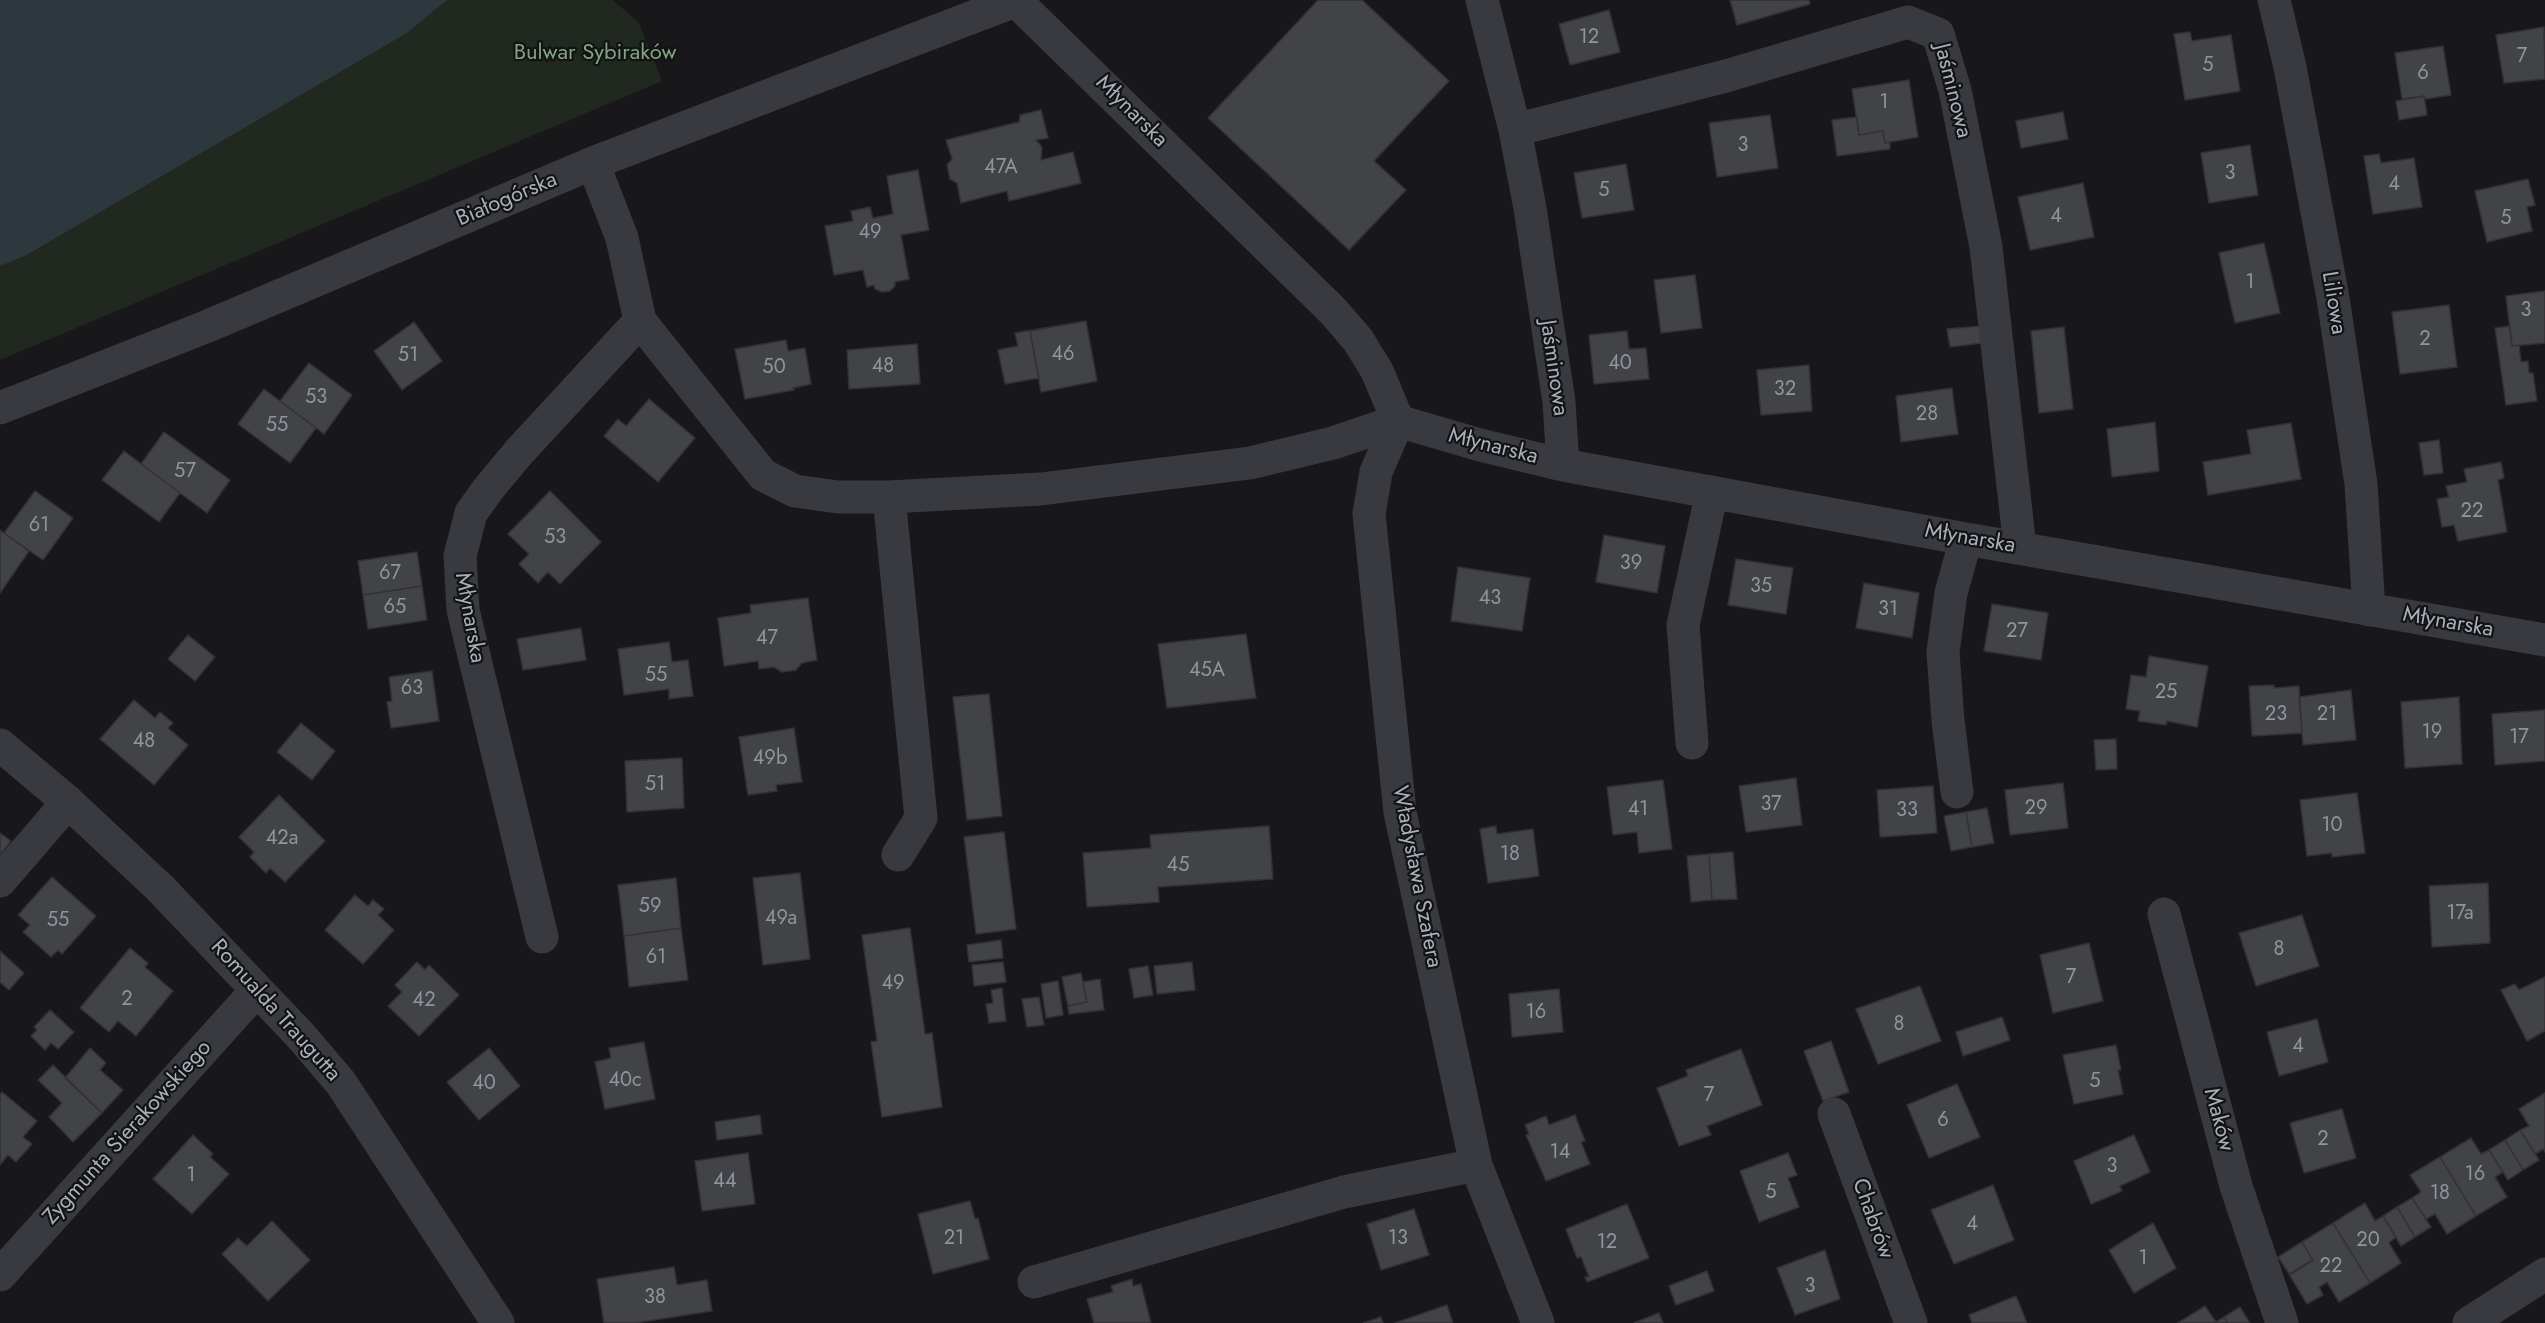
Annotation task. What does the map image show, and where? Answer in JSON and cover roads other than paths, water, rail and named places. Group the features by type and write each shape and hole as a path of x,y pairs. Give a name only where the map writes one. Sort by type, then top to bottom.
{"street":[{"name":"Młynarska","path":"1016,0 1333,311 1358,340 1377,370 1398,421 1480,445 1563,465 1966,539 2545,640"},
{"name":"Białogórska","path":"0,408 208,326 593,163 1016,0"},
{"name":"Jaśminowa","path":"1482,0 1515,130 1530,207 1559,402 1563,465"},
{"name":"Liliowa","path":"2274,0 2290,67 2333,298 2361,484 2369,609"},
{"name":"Jaśminowa","path":"1515,130 1726,76 1908,22 1938,34 1954,90 1986,247 2020,548"},
{"path":"593,163 622,238 640,321 763,475 795,491 838,497 889,497 1041,489 1250,463 1333,444 1398,421"},
{"name":"Młynarska","path":"542,937 463,610 460,556 471,513 489,488 519,452 640,321"},
{"name":"Władysława Szafera","path":"1398,421 1376,472 1369,514 1400,812 1476,1165 1538,1323"},
{"path":"1692,743 1683,625 1712,492"},
{"path":"889,497 921,818 898,855"},
{"path":"1958,792 1948,721 1943,652 1951,593 1966,539"},
{"name":"Romualda Traugutta","path":"0,745 68,802 176,903 300,1035 340,1083 498,1323"},
{"path":"0,881 68,802"},
{"name":"Maków","path":"2164,914 2236,1186 2282,1323"},
{"name":"Zygmunta Sierakowskiego","path":"0,1275 256,990"},
{"name":"Chabrów","path":"1834,1114 1911,1323"},
{"path":"1034,1282 1344,1192 1476,1165"},
{"path":"2469,1323 2545,1274"}],"park label":[{"name":"Bulwar Sybiraków","path":"595,54"}]}
